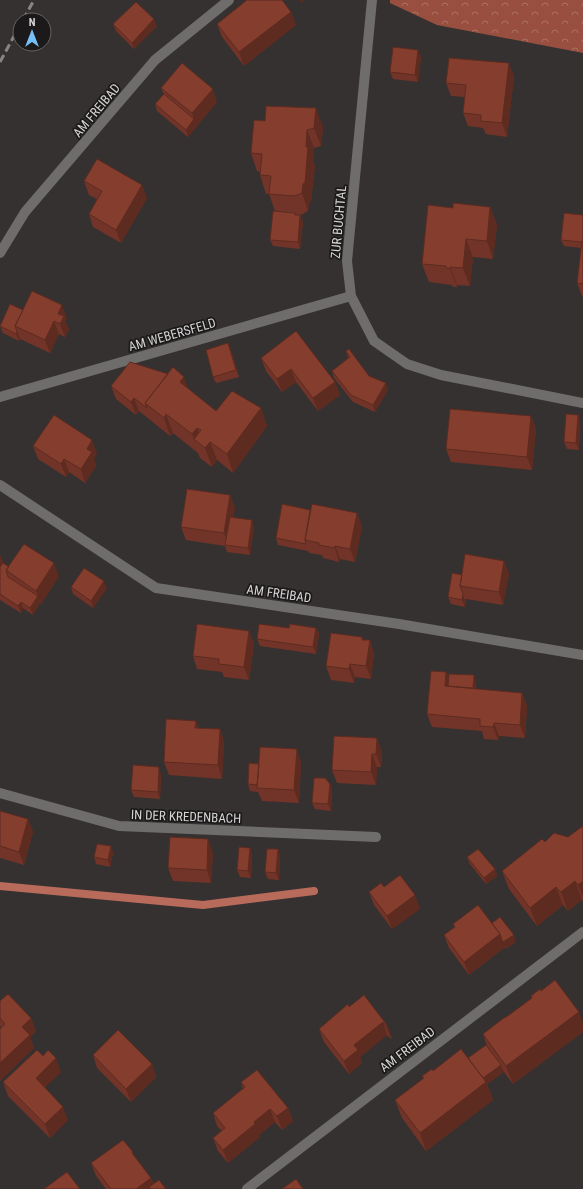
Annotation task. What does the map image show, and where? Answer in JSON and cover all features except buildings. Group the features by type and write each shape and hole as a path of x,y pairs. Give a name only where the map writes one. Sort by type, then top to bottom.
{"street":[{"name":"AM FREIBAD","path":"0,253 25,212 155,60 229,0"},
{"name":"ZUR BUCHTAL","path":"372,0 346,261 351,296 374,342 407,364 441,375 583,403"},
{"name":"AM WEBERSFELD","path":"0,397 351,296"},
{"name":"AM FREIBAD","path":"0,485 156,588 399,624 583,655"},
{"name":"IN DER KREDENBACH","path":"0,793 119,826 376,837"},
{"name":"AM FREIBAD","path":"247,1189 583,932"}],"green space":[{"path":"390,0 583,0 583,53 437,25 390,3"}],"waterway":[{"path":"0,886 203,905 314,891"}],"railway":[{"path":"27,12 34,0"},
{"path":"0,62 12,40"}]}
